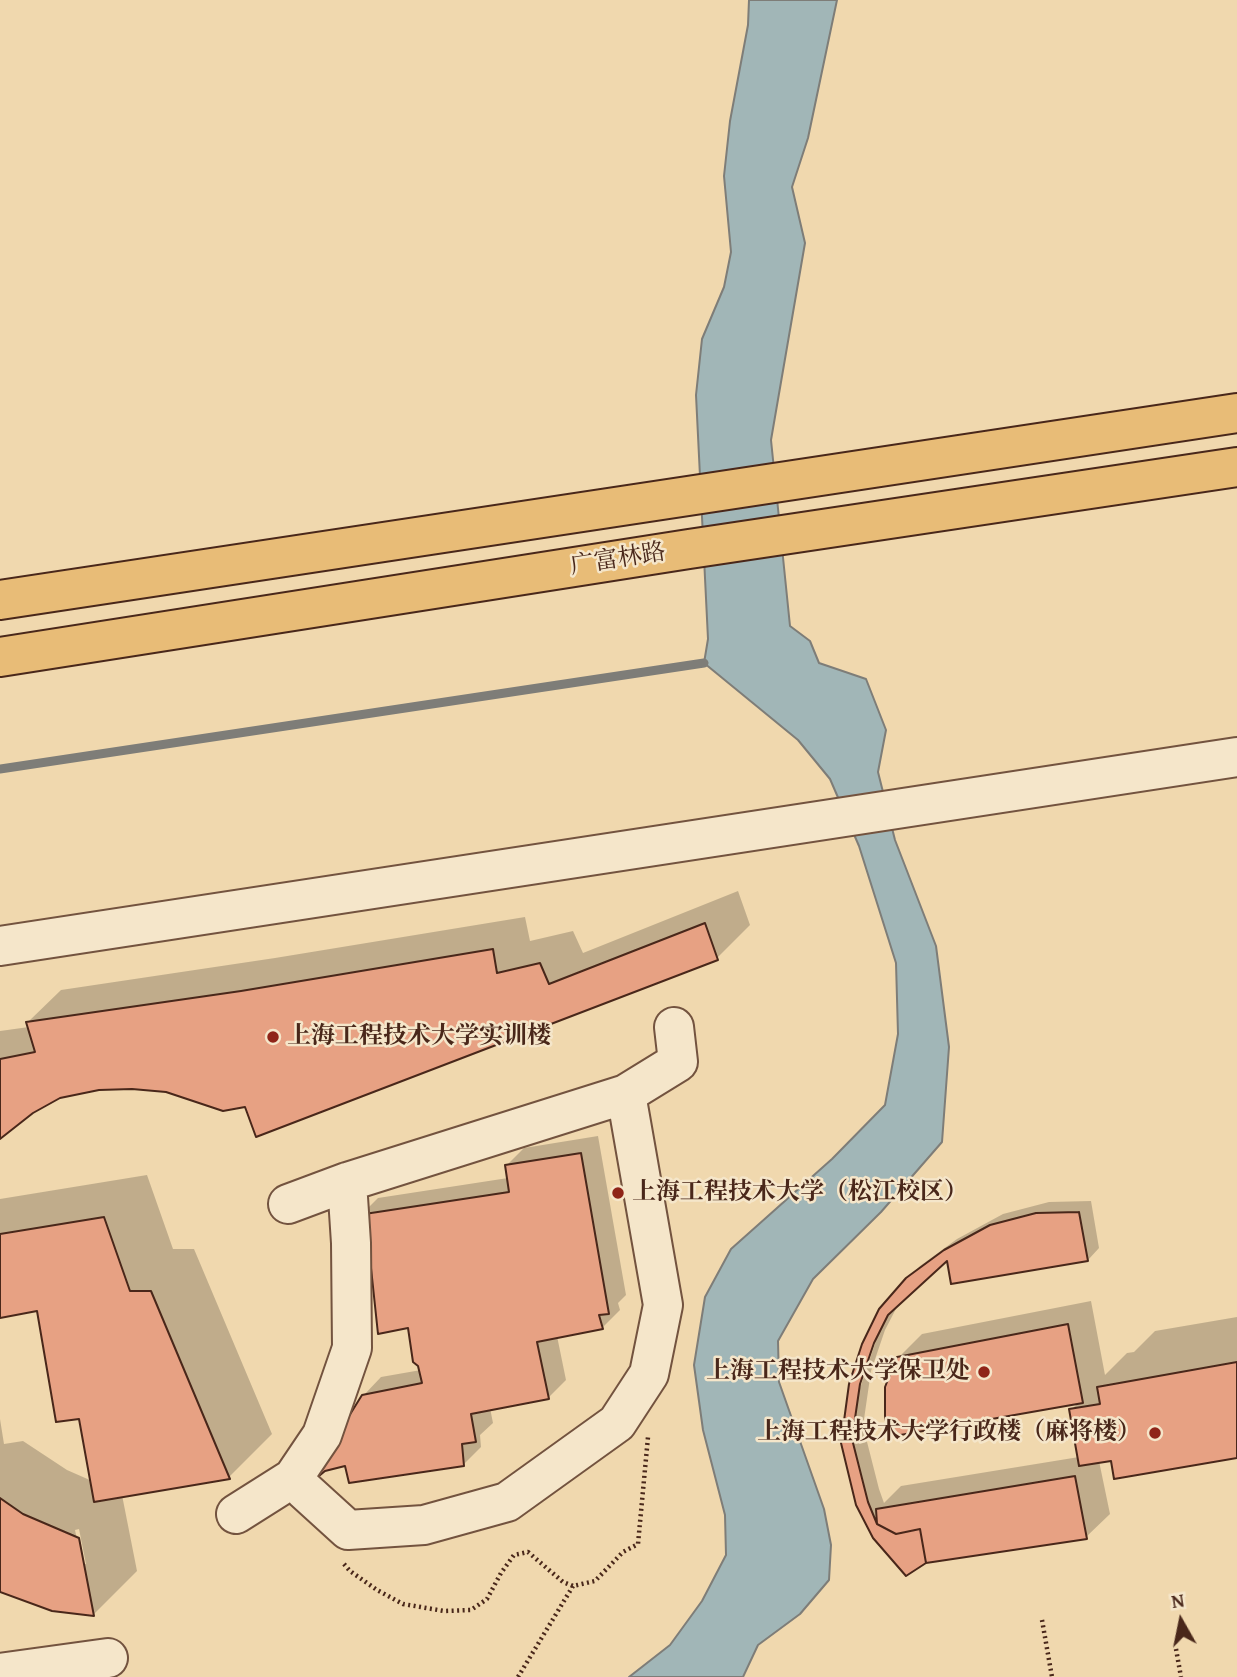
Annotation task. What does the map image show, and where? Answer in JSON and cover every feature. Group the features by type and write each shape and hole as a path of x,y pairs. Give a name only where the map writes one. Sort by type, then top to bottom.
{"main road":[{"path":"0,600 1237,413"},
{"name":"广富林路","path":"0,657 689,549 1237,467"}],"lane":[{"path":"0,946 1237,757"},
{"path":"288,1204 347,1182 626,1094 678,1062 674,1027"},
{"path":"298,1484 348,1530 424,1525 507,1502 617,1423 649,1374 663,1305 626,1094"},
{"path":"236,1514 298,1484 322,1435 352,1348 351,1243 347,1182"},
{"path":"0,1673 107,1658"}],"path":[{"path":"518,1677 573,1587 595,1581 623,1552 639,1544 649,1430 636,1394"},
{"path":"342,1561 359,1577 403,1604 444,1611 471,1610 487,1599 514,1555 528,1552 573,1587"},
{"path":"1042,1620 1052,1677"},
{"path":"1176,1649 1181,1677"}],"shaded area":[{"path":"749,0 837,0 808,138 792,187 805,243 771,440 790,626 810,641 819,663 866,679 886,730 878,772 895,840 936,946 949,1047 942,1142 881,1212 813,1279 778,1341 779,1382 824,1509 831,1545 829,1580 800,1614 758,1645 743,1677 629,1677 670,1645 702,1601 726,1555 725,1515 703,1430 694,1365 705,1297 731,1249 832,1159 885,1105 898,1034 896,963 859,846 830,779 798,740 704,663 708,639 696,395 702,339 724,287 731,252 724,176 730,121 748,25"}],"building":[{"name":"上海工程技术大学实训楼","path":"705,923 718,960 256,1137 245,1107 223,1111 166,1092 132,1089 99,1090 60,1098 33,1113 0,1139 0,1059 35,1052 26,1022 241,991 493,949 497,973 540,963 549,984"},
{"path":"581,1153 609,1314 599,1315 603,1329 537,1342 549,1399 471,1414 476,1442 462,1444 464,1466 349,1483 345,1466 325,1471 279,1509 239,1533 236,1526 341,1429 362,1395 422,1383 418,1366 413,1362 408,1328 378,1334 371,1268 358,1215 509,1192 505,1165"},
{"path":"1079,1212 1088,1261 951,1284 947,1261 888,1315 874,1343 860,1384 852,1439 868,1502 877,1524 896,1534 920,1529 926,1563 906,1576 873,1538 856,1505 841,1443 849,1384 862,1344 879,1309 906,1278 944,1250 990,1225 1036,1213"},
{"path":"104,1217 130,1291 151,1291 230,1479 94,1502 79,1419 56,1422 37,1311 0,1318 0,1234"},
{"name":"上海工程技术大学保卫处","path":"1068,1324 1083,1403 889,1437 885,1416 885,1387 897,1357"},
{"name":"上海工程技术大学行政楼（麻将楼）","path":"1237,1362 1237,1458 1114,1479 1111,1461 1079,1466 1069,1409 1100,1404 1097,1387"},
{"path":"1075,1476 1087,1539 926,1563 920,1529 896,1534 877,1524 876,1509"},
{"path":"0,1498 23,1514 79,1538 94,1616 52,1611 0,1592"}],"waterway":[{"path":"0,769 704,663"}],"place":[{"name":"上海工程技术大学实训楼","path":"273,1037"},
{"name":"上海工程技术大学（松江校区）","path":"618,1193"},
{"name":"上海工程技术大学保卫处","path":"984,1372"},
{"name":"上海工程技术大学行政楼（麻将楼）","path":"1155,1433"}]}
